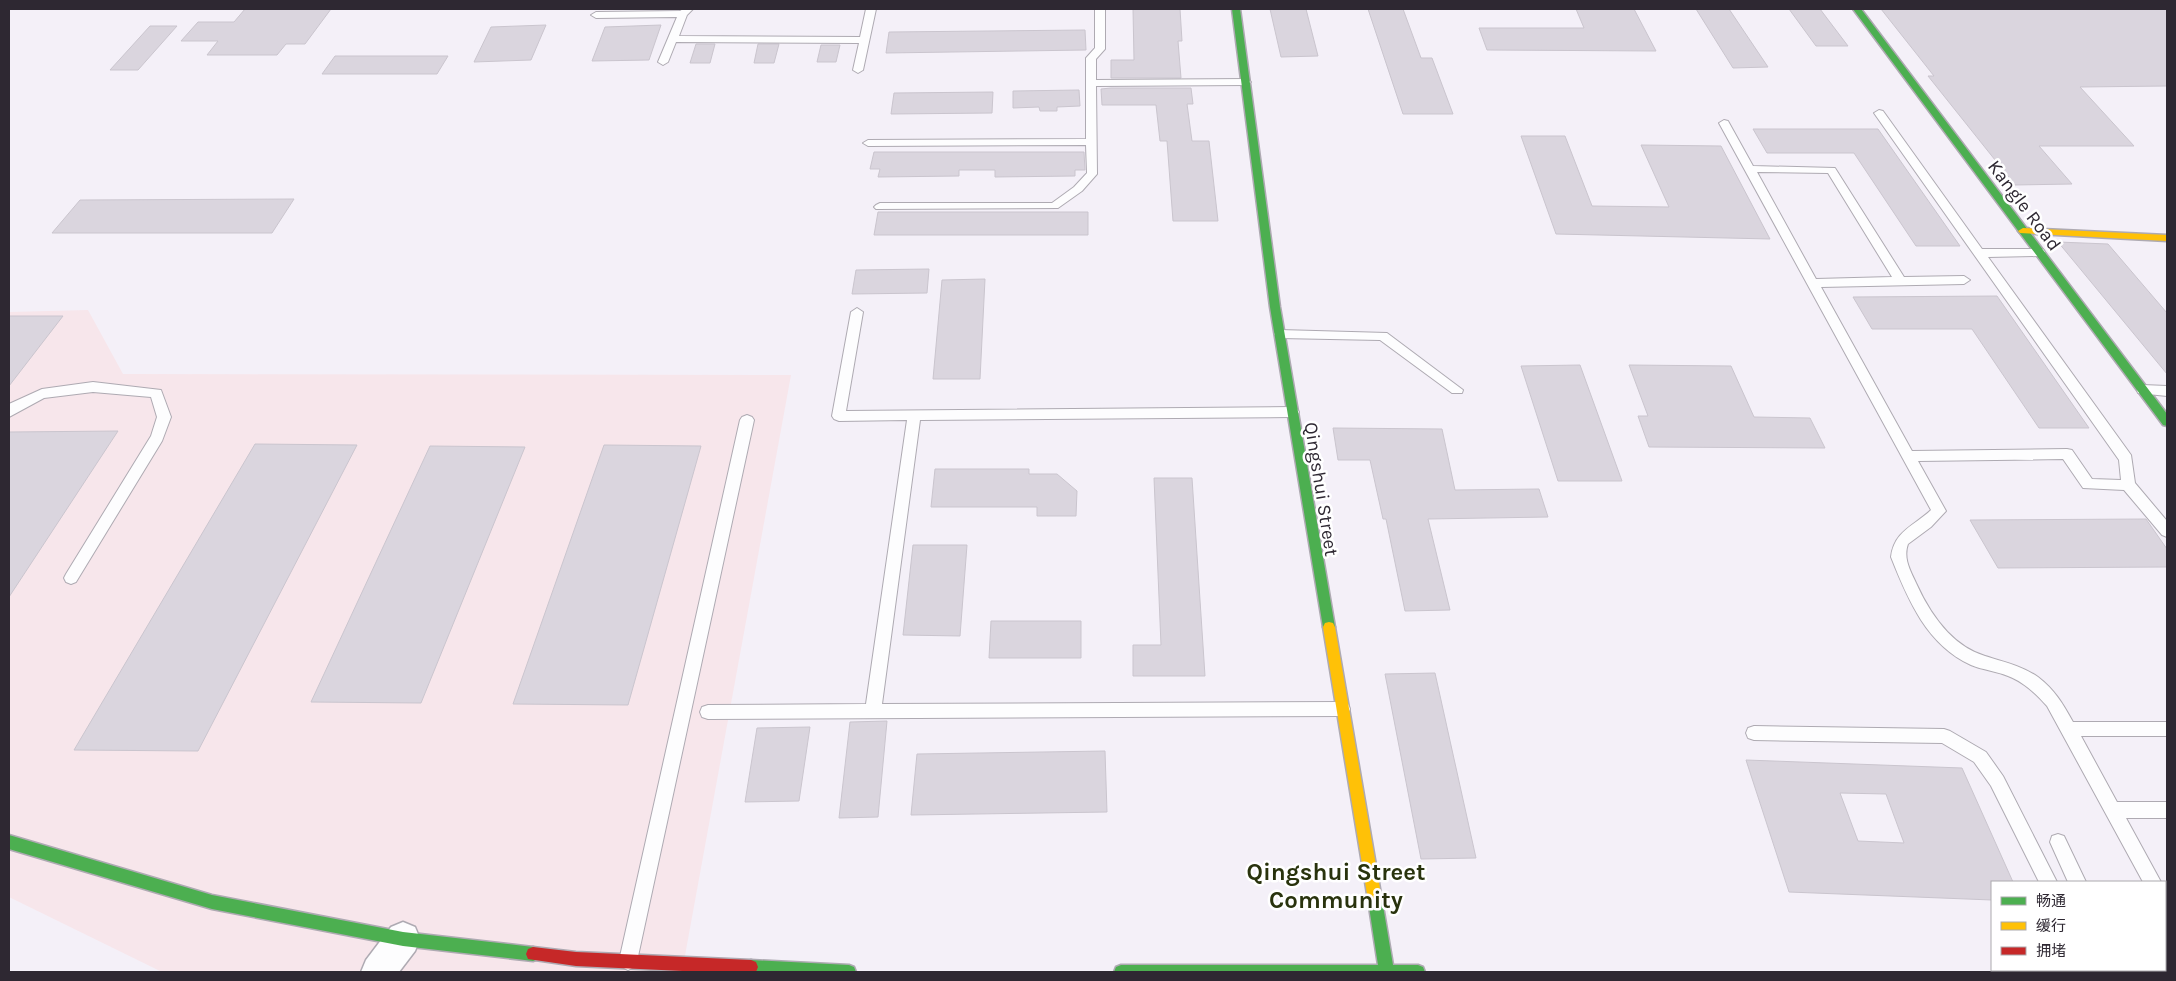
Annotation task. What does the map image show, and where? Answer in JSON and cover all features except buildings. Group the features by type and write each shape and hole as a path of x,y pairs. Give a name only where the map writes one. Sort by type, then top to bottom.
{"street":[{"name":"Qingshui Street","path":"1236,9 1292,412 1387,972"},
{"name":"Kangle Road","path":"1857,9 2167,422"},
{"path":"2023,231 2167,238"},
{"path":"9,842 212,902 403,939 572,966 628,961 849,972"},
{"path":"378,972 403,939"},
{"path":"1121,972 1418,972"}],"lane":[{"path":"858,70 872,9"},
{"path":"880,207 1054,206 1078,190 1092,174 1091,58 1100,49 1100,9"},
{"path":"596,15 685,11 663,62"},
{"path":"673,39 865,40"},
{"path":"1092,83 1246,82"},
{"path":"1878,113 2126,459 2128,485 2167,531"},
{"path":"1724,123 1939,512 1918,529 1906,535 1899,544 1898,557 1933,628 1945,641 1960,652 1978,661 2012,670 2041,688 2053,701 2151,881"},
{"path":"868,143 1092,142"},
{"path":"1750,169 1831,170 1901,282"},
{"path":"1979,253 2039,252"},
{"path":"1812,283 1964,280"},
{"path":"857,312 839,416 1292,412"},
{"path":"1280,334 1383,336 1457,390"},
{"path":"9,412 11,408 42,394 93,386 156,393 164,417 156,437 71,578"},
{"path":"2143,390 2167,391"},
{"path":"873,712 914,415"},
{"path":"628,961 747,420"},
{"path":"1908,456 2067,454 2088,484 2128,485"},
{"path":"708,712 1342,709"},
{"path":"2069,729 2167,729"},
{"path":"1754,733 1944,736 1958,743 1980,757 1997,781 2047,881"},
{"path":"2113,810 2167,810"},
{"path":"2058,842 2077,881"}],"shaded area":[{"path":"88,310 123,374 791,375 682,972 162,972 9,897 9,312"}],"traffic: fast":[{"path":"1236,9 1275,307 1329,627"},
{"path":"1857,9 2167,422"},
{"path":"9,842 212,902 403,939 533,954"},
{"path":"1375,900 1387,972"},
{"path":"751,967 849,972"},
{"path":"1121,972 1418,972"}],"traffic: slow":[{"path":"2023,231 2167,238"},
{"path":"1329,627 1375,900"}],"traffic: jam":[{"path":"533,954 576,959 751,967"}],"district":[{"name":"Qingshui Street Community","path":"1336,886"}]}
